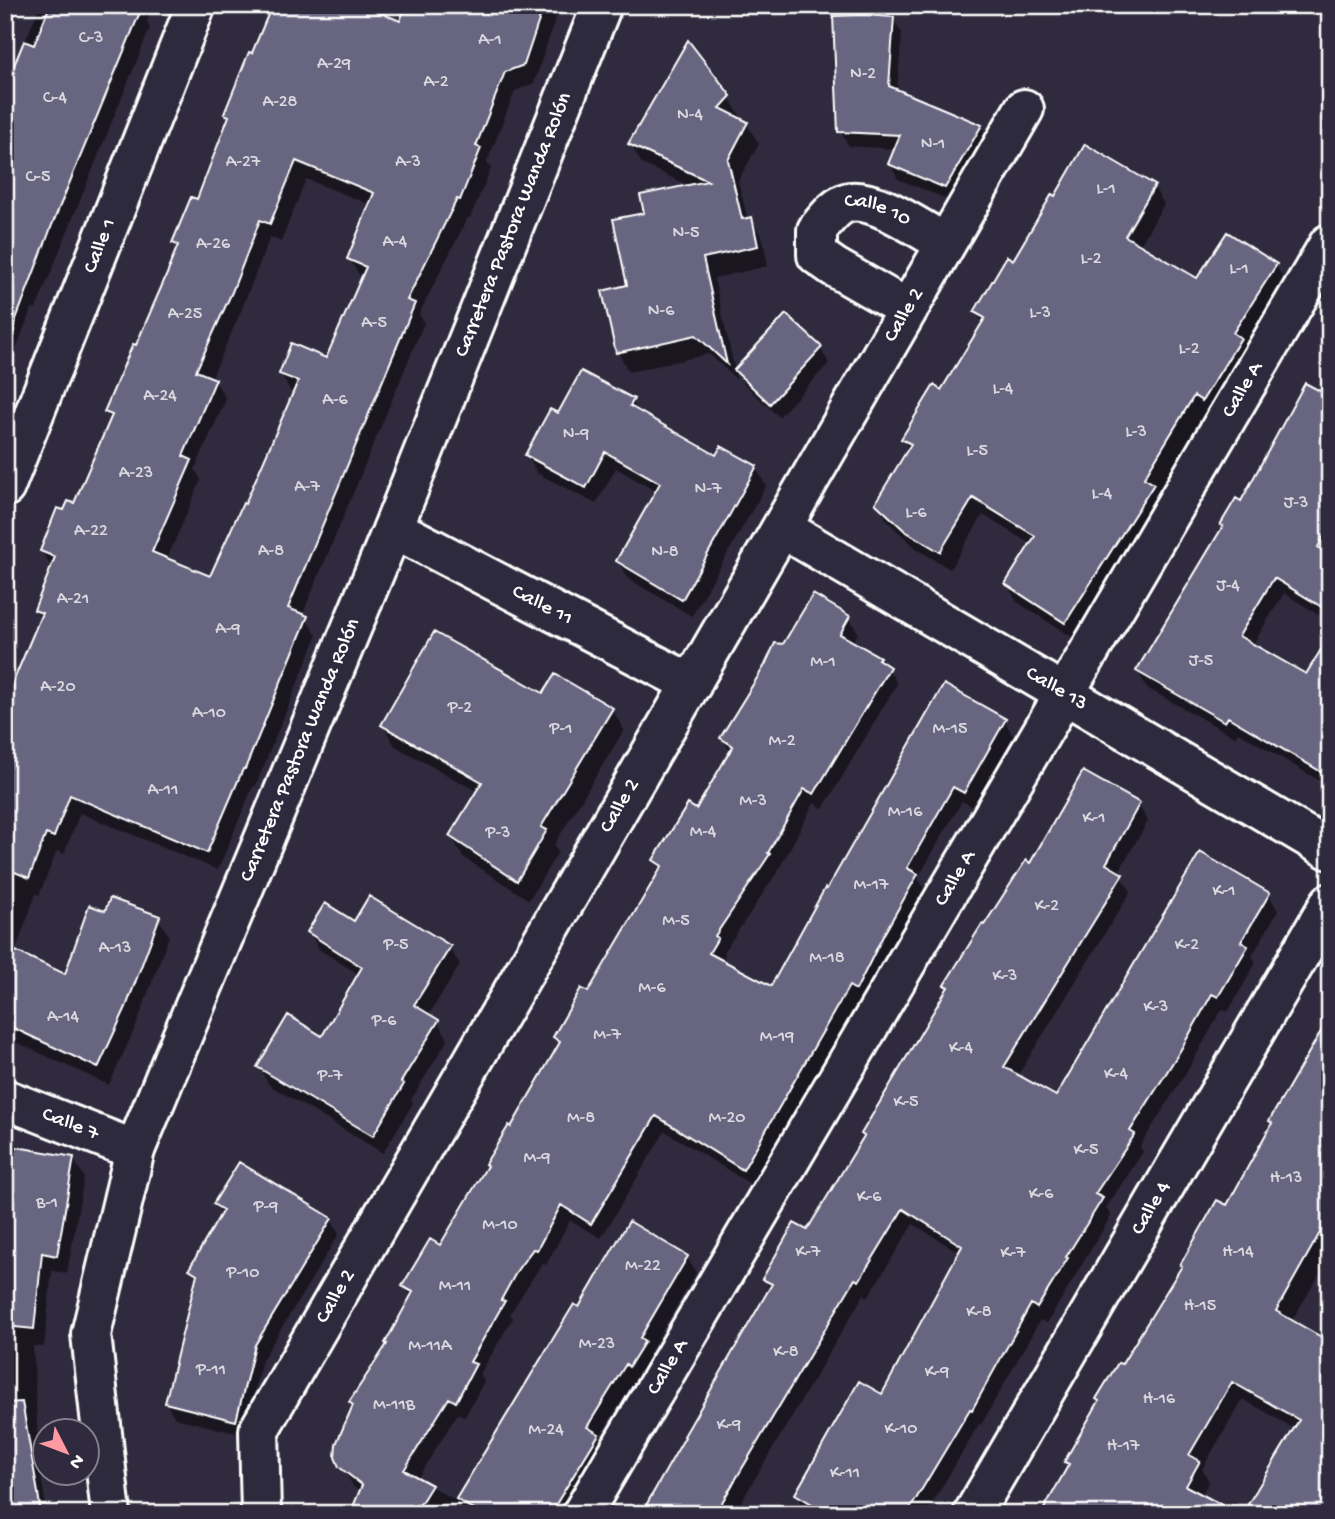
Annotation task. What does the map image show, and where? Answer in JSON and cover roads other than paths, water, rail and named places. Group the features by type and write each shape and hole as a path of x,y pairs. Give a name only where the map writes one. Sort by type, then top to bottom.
{"street":[{"name":"Calle 1","path":"5,487 196,5"},
{"name":"Carretera Pastora Wanda Rolón","path":"111,1514 91,1334 135,1150 393,528 603,5"},
{"name":"Calle 2","path":"261,1514 259,1430 1024,109"},
{"name":"Calle 10","path":"907,309 834,267 817,254 817,230 830,214 849,202 876,205 945,243"},
{"name":"Calle A","path":"582,1514 1329,244"},
{"name":"Calle 11","path":"393,528 692,684"},
{"name":"Calle 13","path":"782,528 1330,850"},
{"name":"Calle 4","path":"973,1514 1330,903"},
{"name":"Calle 7","path":"5,1099 135,1150"}]}
